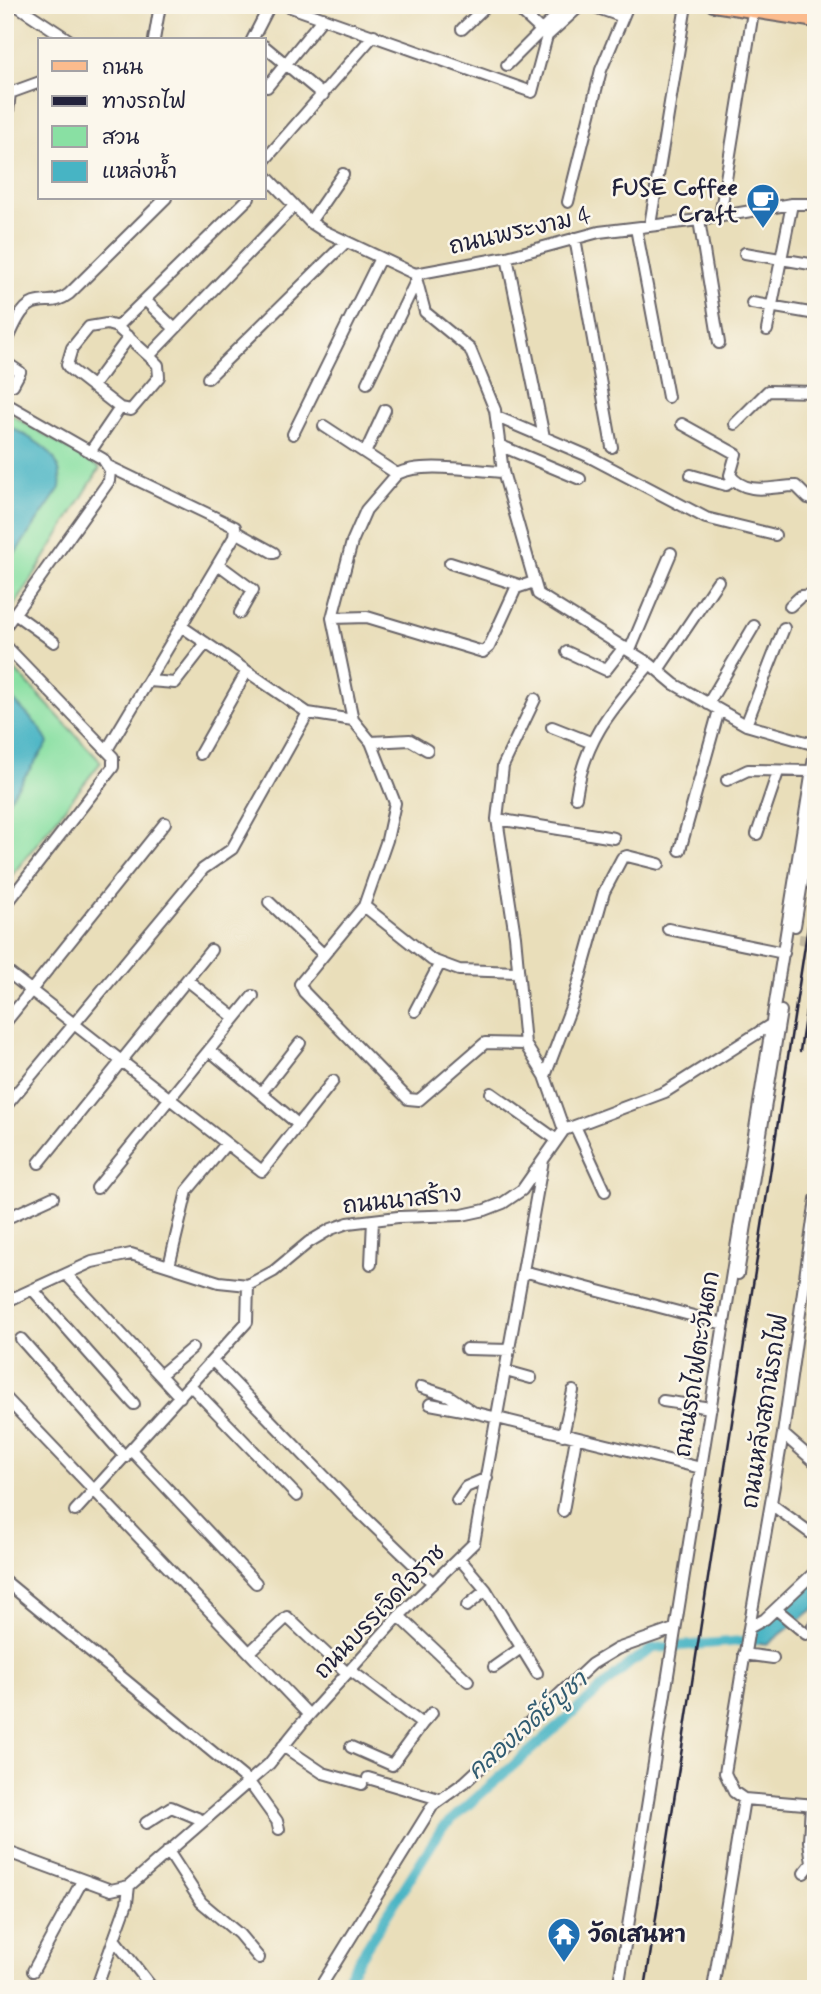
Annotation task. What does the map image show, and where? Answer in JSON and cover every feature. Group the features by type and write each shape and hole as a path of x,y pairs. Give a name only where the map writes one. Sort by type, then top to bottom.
{"main road":[{"path":"713,5 816,21"}],"street":[{"path":"16,5 66,38"},
{"path":"154,38 160,5"},
{"path":"253,38 270,5"},
{"path":"285,5 532,92 547,36 581,5"},
{"path":"462,29 487,5"},
{"path":"514,5 542,31"},
{"path":"507,65 567,5"},
{"path":"589,5 623,16"},
{"path":"568,202 601,70 628,5"},
{"path":"650,225 686,5"},
{"path":"720,216 753,12"},
{"path":"267,87 323,18"},
{"path":"266,160 374,35"},
{"path":"266,48 323,95"},
{"path":"5,140 8,94 38,83"},
{"path":"310,222 343,174"},
{"path":"266,180 310,222 416,277 425,312 470,349 497,417 503,472 540,597 627,648 674,684 746,725 816,745"},
{"path":"7,339 27,306 37,302 52,303 69,293 164,200"},
{"path":"117,327 246,200"},
{"path":"767,330 792,204"},
{"name":"ถนนพระงาม 4","path":"416,277 507,257 575,238 792,204 816,204"},
{"path":"149,356 294,206"},
{"path":"699,220 719,343"},
{"path":"636,228 668,397"},
{"path":"575,238 612,447"},
{"path":"208,378 346,242"},
{"path":"745,253 816,265"},
{"path":"507,257 544,438"},
{"path":"293,434 380,258"},
{"path":"368,383 416,277"},
{"path":"145,300 175,329"},
{"path":"752,303 816,314"},
{"path":"107,324 117,327 159,365 159,377 131,410 120,408 67,365 69,354 89,327 107,324"},
{"path":"92,387 129,337"},
{"path":"5,362 20,372 13,385"},
{"path":"735,424 768,391 816,392"},
{"path":"5,403 90,452 108,466 220,519 235,527 236,532 274,553"},
{"path":"90,452 120,408"},
{"path":"366,451 385,410"},
{"path":"497,417 588,456 706,518 775,535"},
{"path":"682,424 736,454 730,475 734,480 759,490 796,486 808,498 816,500"},
{"path":"324,426 366,451 397,474"},
{"path":"499,445 580,478"},
{"path":"5,627 109,481 108,466"},
{"path":"503,472 421,468 397,474 366,510 352,542 332,618 353,720 371,742 395,803 387,840 365,906 300,984 304,992 408,1098 419,1100 485,1043 525,1044"},
{"path":"691,475 726,485 734,480"},
{"path":"108,748 236,532"},
{"path":"567,652 606,670 627,648 671,553"},
{"path":"450,563 519,584 534,582"},
{"path":"218,564 253,590 240,613"},
{"path":"576,797 590,742 600,724 654,667 718,581"},
{"path":"332,618 367,617 483,652 489,647 519,584"},
{"path":"790,606 801,596 816,595"},
{"path":"15,614 54,642"},
{"path":"181,626 308,713 353,720"},
{"path":"708,704 754,626"},
{"path":"746,725 784,628"},
{"path":"149,681 175,683 206,643"},
{"path":"5,645 8,652 108,748 113,757 113,767 5,906"},
{"path":"200,754 247,671"},
{"path":"535,699 503,766 497,819 515,936 525,1044 545,1076 566,1132 605,1191"},
{"path":"680,850 719,709"},
{"path":"5,1107 203,869 232,849 308,713"},
{"path":"552,727 590,742"},
{"path":"371,742 410,740 427,750"},
{"name":"ถนนรถไฟตะวันตก","path":"618,1989 816,745"},
{"path":"727,780 748,770 812,771"},
{"path":"757,834 778,772"},
{"path":"727,1308 742,1257 796,939 816,797"},
{"path":"497,819 614,838"},
{"path":"5,1023 166,823"},
{"path":"545,1076 574,999 606,887 614,878 622,858 627,856 659,864"},
{"path":"269,902 323,954"},
{"path":"365,906 440,964 459,970 517,972"},
{"path":"668,929 783,953"},
{"path":"39,1163 211,950"},
{"path":"415,1012 440,964"},
{"path":"5,971 262,1171 333,1081"},
{"path":"187,980 235,1018"},
{"path":"97,1188 253,996"},
{"path":"491,1093 566,1132 665,1092 772,1024"},
{"path":"261,1093 300,1043"},
{"path":"209,1050 299,1125"},
{"name":"ถนนนาสร้าง","path":"248,1285 274,1270 331,1229 373,1220 462,1215 503,1203 522,1190 542,1160 566,1132"},
{"path":"169,1266 187,1191 226,1144"},
{"name":"ถนนบรรเจิดใจราช","path":"129,1886 249,1782 399,1616 475,1540 542,1160"},
{"path":"5,1219 53,1197"},
{"name":"ถนนหลังสถานีรถไฟ","path":"744,1800 729,1786 725,1766 783,1434 816,1199"},
{"path":"371,1264 373,1220"},
{"path":"5,1302 92,1262 131,1254 219,1282 248,1285 247,1322 214,1362 75,1511"},
{"path":"523,1271 724,1324"},
{"path":"66,1274 180,1397"},
{"path":"33,1290 134,1404"},
{"path":"21,1339 128,1454 256,1583"},
{"path":"160,1375 192,1348"},
{"path":"466,1349 510,1350"},
{"path":"214,1362 355,1508 433,1583"},
{"path":"506,1371 531,1377"},
{"path":"191,1386 243,1448 298,1496"},
{"path":"421,1387 449,1396 473,1412"},
{"path":"563,1435 573,1391"},
{"path":"5,1397 309,1715"},
{"path":"663,1401 711,1408"},
{"path":"430,1404 701,1468"},
{"path":"783,1434 816,1463"},
{"path":"563,1511 576,1438"},
{"path":"457,1500 466,1487 487,1478"},
{"path":"771,1504 816,1537"},
{"path":"459,1558 486,1590 537,1673"},
{"path":"749,1630 779,1611 816,1571"},
{"path":"5,1581 249,1782 277,1821 279,1829"},
{"path":"467,1606 486,1590"},
{"path":"779,1611 809,1630"},
{"path":"399,1616 468,1681"},
{"path":"250,1652 288,1617 349,1671 422,1724"},
{"path":"319,1989 439,1799 465,1782 592,1664 617,1649 673,1641"},
{"path":"494,1667 521,1648"},
{"path":"745,1651 773,1658"},
{"path":"351,1747 392,1765 432,1713"},
{"path":"283,1746 323,1773 439,1799"},
{"path":"713,1989 744,1800 813,1805 809,1841 812,1863 804,1873"},
{"path":"146,1823 171,1807 202,1820"},
{"path":"5,1851 111,1890 129,1886 96,1989"},
{"path":"168,1851 201,1902 239,1934 259,1958"},
{"path":"33,1971 82,1881"},
{"path":"114,1939 153,1989"}],"green space":[{"path":"5,411 100,468 5,622"},
{"path":"5,659 101,762 5,884"}],"water":[{"path":"5,424 45,448 52,456 60,475 60,488 5,568"},
{"path":"5,691 40,728 48,743 5,805"},
{"path":"816,1576 816,1607 768,1644 749,1642 752,1632"}],"waterway":[{"name":"คลองเจดีย์บูชา","path":"340,1989 442,1828 630,1663 654,1648 755,1640"}],"tunnel":[{"path":"799,939 816,941"}],"railway":[{"path":"645,1989 816,874"},
{"path":"800,1051 816,944"}],"place":[{"name":"FUSE Coffee Craft","path":"763,230"},
{"name":"วัดเสนหา","path":"564,1964"}]}
